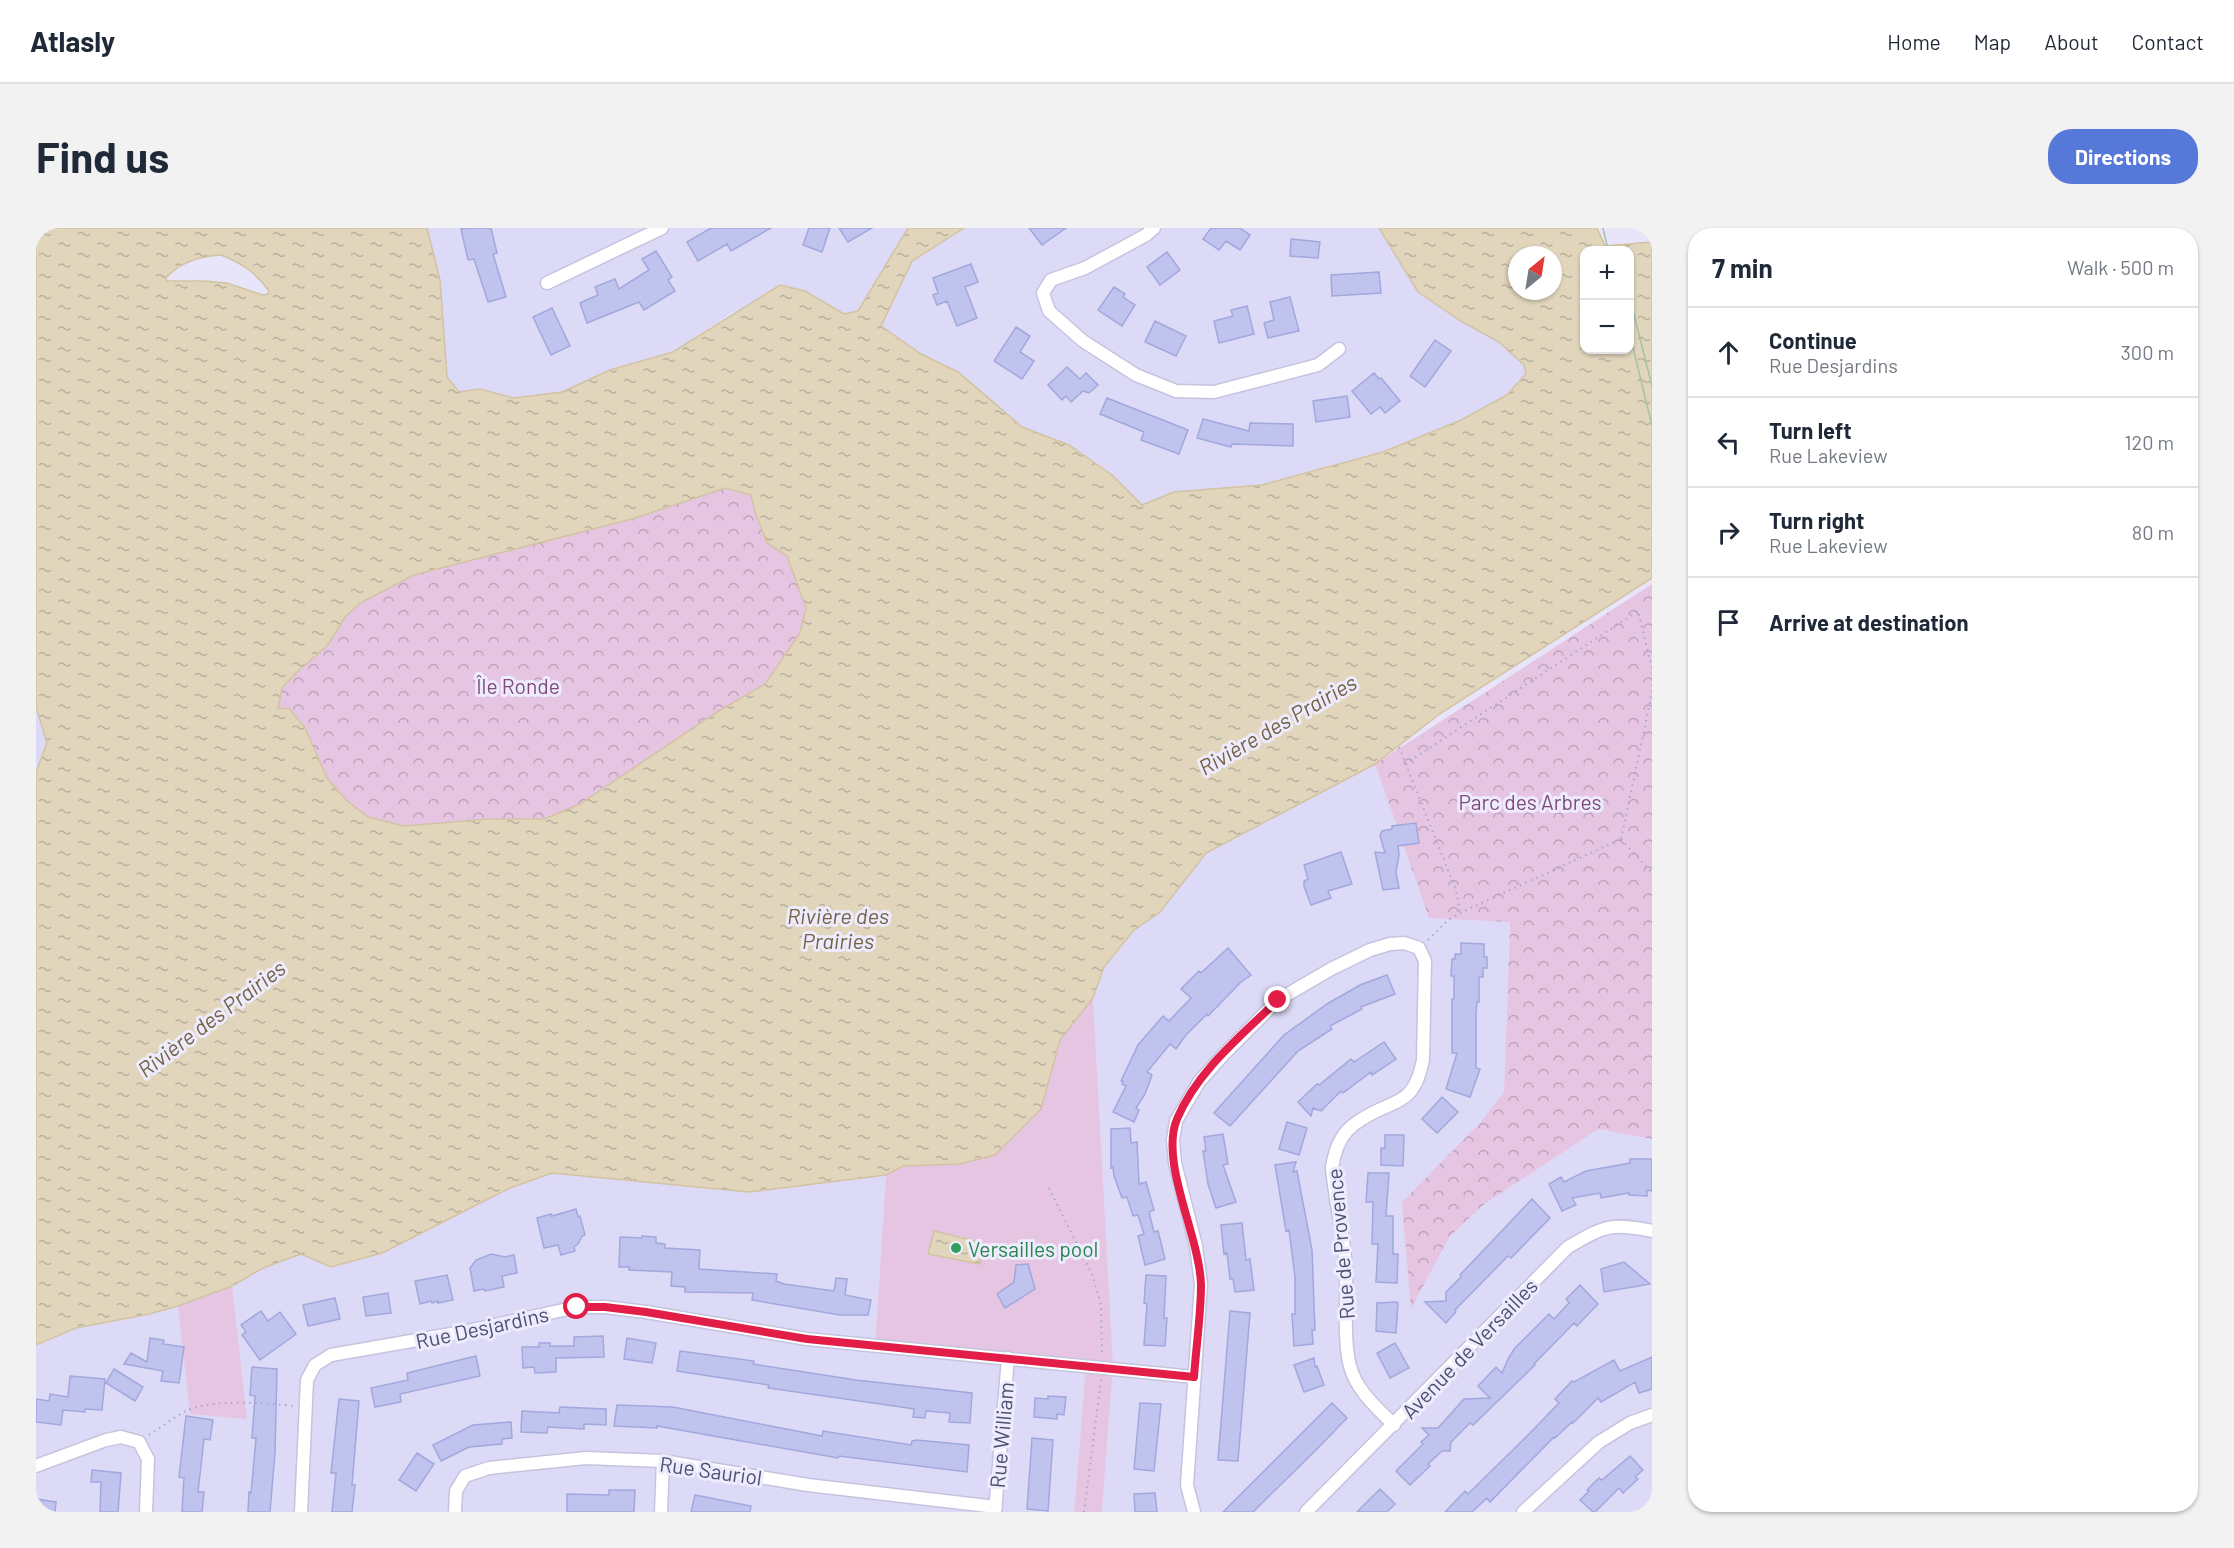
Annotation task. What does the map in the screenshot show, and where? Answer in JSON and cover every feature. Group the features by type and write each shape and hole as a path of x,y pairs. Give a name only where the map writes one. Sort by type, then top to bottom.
{"street":[{"path":"547,283 662,228"},
{"path":"1154,228 1146,235 1085,268 1051,280 1043,293 1050,311 1083,341 1136,375 1176,392 1215,392 1318,365 1339,349"},
{"path":"1194,1512 1187,1485 1201,1284 1196,1246 1175,1163 1173,1140 1176,1121 1199,1082 1224,1053 1278,1000 1331,969 1370,950 1390,944 1404,943 1419,948"},
{"name":"Rue de Provence","path":"1394,1425 1370,1401 1357,1383 1350,1366 1347,1350 1346,1266 1332,1168 1334,1152 1341,1136 1352,1124 1407,1095 1420,1075 1423,1060 1426,981 1425,962 1419,948"},
{"name":"Avenue de Versailles","path":"1306,1512 1568,1247 1601,1228 1627,1226 1652,1231"},
{"name":"Rue Desjardins","path":"301,1512 307,1380 315,1365 332,1355 463,1332 577,1307 605,1307 646,1312 807,1339 1194,1377"},
{"name":"Rue William","path":"995,1510 1008,1358"},
{"path":"1523,1512 1599,1442 1630,1423 1652,1415"},
{"path":"36,1466 106,1440 121,1437 139,1442 148,1459 146,1512"},
{"name":"Rue Sauriol","path":"455,1512 456,1491 465,1476 489,1468 586,1458 663,1461 808,1485 995,1510"},
{"path":"661,1512 663,1461"}],"path":[{"path":"1405,764 1638,611 1652,669 1652,693 1621,839"},
{"path":"1399,747 1456,890 1460,913"},
{"path":"1621,839 1652,873"},
{"path":"1419,948 1448,920 1460,913 1621,839"},
{"path":"1049,1188 1092,1274 1101,1305 1102,1368 1084,1512"},
{"path":"139,1442 186,1411 216,1404 254,1403 305,1407"}],"shaded area":[{"path":"427,228 908,228 858,311 844,314 805,291 733,312 673,352 610,370 562,392 514,398 480,389 459,392 447,377 440,280"},
{"path":"964,228 1379,228 1418,292 1461,321 1499,342 1524,365 1526,374 1507,395 1461,420 1383,452 1262,485 1174,492 1142,505 1112,475 1069,445 1022,427 958,372 921,354 881,326 912,261"},
{"path":"36,707 47,743 36,772"},
{"path":"1375,764 1429,918 1510,921 1504,1093 1480,1123 1410,1308 1449,1237 1483,1205 1598,1129 1652,1139 1652,1512 1102,1512 1113,1364 1093,998 1104,967 1133,931 1160,912 1206,853"},
{"path":"552,1173 749,1192 886,1175 875,1345 1086,1366 1074,1512 36,1512 36,1345 76,1328 149,1314 232,1286 263,1268 301,1254 331,1267 510,1188"}],"green space":[{"name":"Île Ronde","path":"725,488 752,495 755,512 767,543 787,556 806,608 800,633 765,684 717,712 580,804 544,819 488,819 404,826 368,817 346,800 327,778 305,728 289,708 278,709 282,688 328,645 345,617 360,603 414,575 632,519"},
{"name":"Parc des Arbres","path":"1652,584 1652,1139 1598,1129 1483,1205 1449,1237 1411,1309 1402,1202 1480,1123 1504,1092 1510,922 1429,918 1375,764"},
{"path":"1093,998 1113,1364 1102,1512 1074,1512 1086,1366 875,1346 886,1175 903,1166 959,1164 1041,1109 1060,1040"},
{"path":"232,1286 247,1419 190,1414 178,1306"}],"water":[{"name":"Rivière des Prairies","path":"36,228 427,228 440,280 447,377 459,392 480,389 514,398 562,392 610,370 673,352 780,285 805,291 844,314 858,311 908,228 964,228 912,261 881,326 921,354 958,372 1022,427 1069,445 1112,475 1142,505 1174,492 1262,485 1383,452 1461,420 1507,395 1526,374 1524,365 1499,342 1461,321 1418,292 1379,228 1597,228 1605,246 1652,242 1652,578 1441,713 1375,764 1206,853 1160,912 1133,931 1104,967 1093,998 1060,1040 1041,1109 995,1155 959,1164 903,1166 886,1175 749,1192 552,1173 510,1188 382,1253 331,1267 301,1254 263,1268 232,1286 178,1306 76,1328 36,1345 36,772 47,743 36,707","holes":["221,255 248,269 269,291 268,294 263,295 227,283 167,281 166,278 172,272 185,264 199,258","725,488 751,495 767,543 787,556 806,608 800,633 765,684 717,712 580,804 544,819 488,819 404,826 368,817 346,800 327,778 305,728 289,708 278,709 282,688 328,645 345,617 360,603 414,575 632,519"]},
{"name":"Versailles pool","path":"934,1231 984,1243 980,1264 928,1254"}],"building":[{"path":"491,228 497,253 493,254 506,297 488,302 474,259 468,260 461,229"},
{"path":"711,228 771,228 731,251 727,244 698,261 687,242"},
{"path":"809,228 830,228 822,252 803,245"},
{"path":"839,228 872,228 848,242"},
{"path":"1029,228 1066,228 1042,245"},
{"path":"1211,228 1240,228 1250,235 1240,250 1226,241 1219,250 1203,239"},
{"path":"1291,239 1320,242 1318,258 1290,256"},
{"path":"656,251 672,277 668,280 675,291 644,310 639,302 587,323 580,303 598,295 595,287 615,279 619,289 649,270 642,259"},
{"path":"1167,252 1180,270 1160,285 1147,267"},
{"path":"971,264 978,282 965,287 977,318 957,326 947,301 937,305 933,295 938,293 933,278"},
{"path":"1379,272 1381,293 1332,296 1331,275"},
{"path":"1114,287 1125,294 1123,297 1135,305 1122,326 1098,310"},
{"path":"1290,297 1299,331 1268,338 1264,323 1274,320 1270,302"},
{"path":"1247,306 1254,334 1219,343 1214,321 1233,316 1231,310"},
{"path":"552,308 570,346 551,355 533,317"},
{"path":"1155,321 1186,336 1176,356 1145,342"},
{"path":"1016,327 1030,336 1020,352 1034,361 1022,379 994,361"},
{"path":"1435,340 1451,351 1425,387 1410,376"},
{"path":"1067,367 1080,379 1086,373 1098,385 1089,393 1083,391 1071,402 1066,396 1062,400 1048,385"},
{"path":"1374,373 1400,401 1385,413 1380,407 1371,414 1352,391"},
{"path":"1347,396 1350,417 1316,422 1313,401"},
{"path":"1107,398 1188,430 1179,454 1141,440 1144,432 1100,414"},
{"path":"1203,419 1249,431 1250,423 1293,424 1293,446 1232,444 1231,447 1197,438"},
{"path":"1416,823 1419,843 1398,846 1396,872 1399,888 1383,890 1375,852 1385,853 1380,836 1382,831 1392,829 1392,826"},
{"path":"1341,852 1352,884 1328,891 1331,898 1311,905 1304,886 1304,881 1308,879 1304,865"},
{"path":"1461,943 1484,944 1484,957 1487,957 1487,968 1483,968 1483,977 1479,977 1479,1002 1477,1002 1476,1015 1476,1068 1480,1069 1470,1097 1446,1089 1457,1053 1452,1053 1454,976 1451,976 1452,959 1455,959 1455,954 1461,954"},
{"path":"1228,948 1251,975 1241,982 1208,1016 1207,1014 1176,1049 1170,1044 1147,1072 1152,1075 1145,1094 1136,1108 1139,1110 1134,1122 1113,1112 1126,1086 1121,1081 1138,1045 1163,1016 1169,1021 1191,998 1181,989"},
{"path":"1387,975 1395,994 1361,1007 1362,1009 1330,1026 1332,1029 1298,1051 1230,1126 1214,1113 1284,1035 1327,1004 1360,985"},
{"path":"1384,1042 1396,1059 1372,1075 1371,1072 1343,1093 1341,1091 1321,1111 1313,1108 1311,1116 1298,1102 1317,1084 1319,1085 1351,1059 1354,1062"},
{"path":"1442,1097 1458,1112 1437,1133 1422,1119"},
{"path":"1287,1122 1307,1128 1299,1155 1279,1149"},
{"path":"1130,1128 1131,1143 1137,1142 1139,1184 1146,1182 1154,1210 1149,1212 1154,1232 1158,1231 1165,1259 1145,1265 1138,1236 1144,1234 1138,1215 1133,1216 1127,1197 1122,1198 1113,1167 1111,1168 1111,1129"},
{"path":"1223,1134 1228,1164 1223,1165 1236,1202 1216,1208 1208,1184 1203,1151 1206,1151 1204,1137"},
{"path":"1385,1135 1404,1135 1403,1166 1381,1165 1381,1148 1385,1148"},
{"path":"1630,1159 1652,1159 1652,1191 1647,1190 1647,1196 1629,1195 1629,1193 1601,1198 1600,1193 1572,1198 1576,1205 1562,1211 1549,1184 1561,1177 1564,1182 1586,1171 1630,1163"},
{"path":"1296,1162 1293,1172 1297,1171 1312,1250 1315,1330 1312,1330 1313,1344 1294,1346 1292,1314 1295,1314 1295,1277 1289,1230 1286,1231 1275,1165"},
{"path":"1368,1173 1389,1173 1386,1216 1393,1216 1393,1254 1398,1254 1397,1283 1376,1282 1378,1244 1372,1244 1373,1202 1366,1202"},
{"path":"1532,1199 1550,1218 1511,1258 1508,1256 1455,1310 1456,1312 1446,1323 1425,1302 1446,1301 1446,1292 1461,1277 1460,1275"},
{"path":"576,1209 585,1235 574,1247 575,1251 561,1255 558,1245 544,1248 537,1218"},
{"path":"1242,1223 1246,1260 1250,1259 1254,1290 1235,1292 1233,1279 1230,1279 1227,1253 1224,1254 1221,1225"},
{"path":"642,1236 656,1237 656,1243 665,1244 665,1248 700,1250 699,1269 777,1274 776,1281 784,1284 834,1291 836,1278 847,1279 845,1295 871,1300 868,1315 840,1315 752,1300 753,1293 685,1292 685,1287 671,1286 672,1272 629,1270 629,1267 619,1267 620,1237 642,1238"},
{"path":"491,1254 505,1257 514,1255 517,1273 502,1276 504,1287 474,1291 470,1268 476,1260"},
{"path":"1624,1262 1650,1284 1604,1292 1601,1269"},
{"path":"1028,1264 1035,1289 1005,1308 997,1294 1014,1282 1016,1265"},
{"path":"447,1275 453,1300 420,1304 415,1281"},
{"path":"1146,1275 1166,1276 1165,1346 1144,1345 1147,1304 1144,1303"},
{"path":"1580,1285 1598,1304 1577,1326 1574,1323 1535,1365 1473,1425 1470,1423 1451,1442 1450,1451 1442,1451 1410,1485 1396,1471 1429,1435 1422,1428 1438,1428 1464,1399 1490,1398 1478,1386 1496,1367 1502,1373 1515,1348 1549,1314 1554,1319 1569,1303 1566,1299"},
{"path":"388,1293 391,1313 366,1316 363,1297"},
{"path":"335,1298 340,1319 308,1326 303,1305"},
{"path":"1377,1303 1398,1303 1396,1333 1376,1331"},
{"path":"261,1311 268,1321 280,1312 296,1334 260,1360 242,1335 246,1332 241,1325"},
{"path":"1230,1311 1250,1313 1238,1461 1218,1460"},
{"path":"603,1336 604,1357 556,1358 556,1372 535,1373 534,1367 523,1368 522,1347 539,1347 539,1343 550,1343 550,1346 574,1346 574,1337"},
{"path":"150,1338 164,1340 163,1344 184,1347 179,1383 161,1381 163,1371 124,1364 131,1353 147,1362"},
{"path":"627,1338 656,1343 652,1363 624,1359"},
{"path":"1395,1343 1409,1368 1390,1378 1377,1353"},
{"path":"680,1351 754,1361 753,1364 856,1380 972,1393 970,1423 949,1422 950,1413 926,1411 925,1418 913,1417 914,1409 768,1388 769,1385 677,1371"},
{"path":"476,1356 480,1376 400,1394 401,1402 375,1407 371,1388 408,1380 407,1373"},
{"path":"1652,1357 1652,1389 1639,1393 1635,1382 1601,1402 1598,1398 1573,1423 1554,1437 1490,1502 1487,1498 1472,1512 1445,1512 1465,1491 1468,1494 1530,1433 1559,1403 1555,1399 1572,1381 1614,1360 1620,1371"},
{"path":"1314,1358 1315,1367 1317,1366 1324,1385 1304,1392 1294,1365"},
{"path":"252,1367 277,1369 275,1452 270,1512 248,1512 256,1438 252,1438 255,1396 250,1395"},
{"path":"114,1369 143,1387 135,1401 106,1383"},
{"path":"70,1376 105,1379 102,1410 85,1409 85,1412 63,1410 61,1425 36,1422 36,1399 49,1401 50,1394 68,1397"},
{"path":"1048,1396 1066,1397 1064,1415 1057,1414 1057,1419 1034,1417 1035,1398 1048,1399"},
{"path":"339,1399 359,1401 352,1512 332,1512 336,1473 331,1473"},
{"path":"1140,1403 1161,1404 1154,1471 1134,1469"},
{"path":"1332,1403 1347,1418 1316,1450 1253,1512 1223,1512"},
{"path":"617,1405 673,1407 822,1436 823,1431 911,1445 912,1441 916,1440 969,1445 967,1472 839,1456 838,1458 657,1426 657,1428 614,1426"},
{"path":"560,1407 606,1409 606,1425 584,1424 584,1429 548,1427 547,1433 521,1432 522,1411 559,1413"},
{"path":"186,1416 213,1420 210,1440 204,1439 198,1492 204,1492 202,1512 182,1512 184,1478 179,1477"},
{"path":"511,1422 512,1438 502,1439 502,1444 469,1447 441,1461 433,1445 473,1425"},
{"path":"1032,1438 1053,1440 1048,1511 1027,1509"},
{"path":"417,1453 434,1464 416,1491 399,1480"},
{"path":"1630,1456 1643,1470 1635,1477 1638,1479 1623,1493 1619,1488 1593,1512 1580,1500 1599,1478 1602,1480"},
{"path":"92,1470 121,1473 118,1512 100,1512 101,1482 91,1482"},
{"path":"1380,1489 1395,1504 1387,1512 1357,1512"},
{"path":"609,1490 635,1490 634,1512 567,1512 567,1494 609,1495"},
{"path":"1155,1493 1157,1512 1135,1512 1134,1494"},
{"path":"695,1495 751,1506 750,1512 691,1512"},
{"path":"36,1499 56,1502 55,1512 36,1512"}],"tram line":[{"path":"1603,228 1607,246"},
{"path":"1630,300 1652,386"},
{"path":"1634,352 1652,426"}],"place":[{"name":"Versailles pool","path":"956,1248"}],"route":[{"path":"577,1307 605,1307 646,1312 807,1339 1194,1377 1201,1284 1196,1246 1175,1163 1173,1140 1176,1121 1199,1082 1224,1053 1278,1000"}]}
